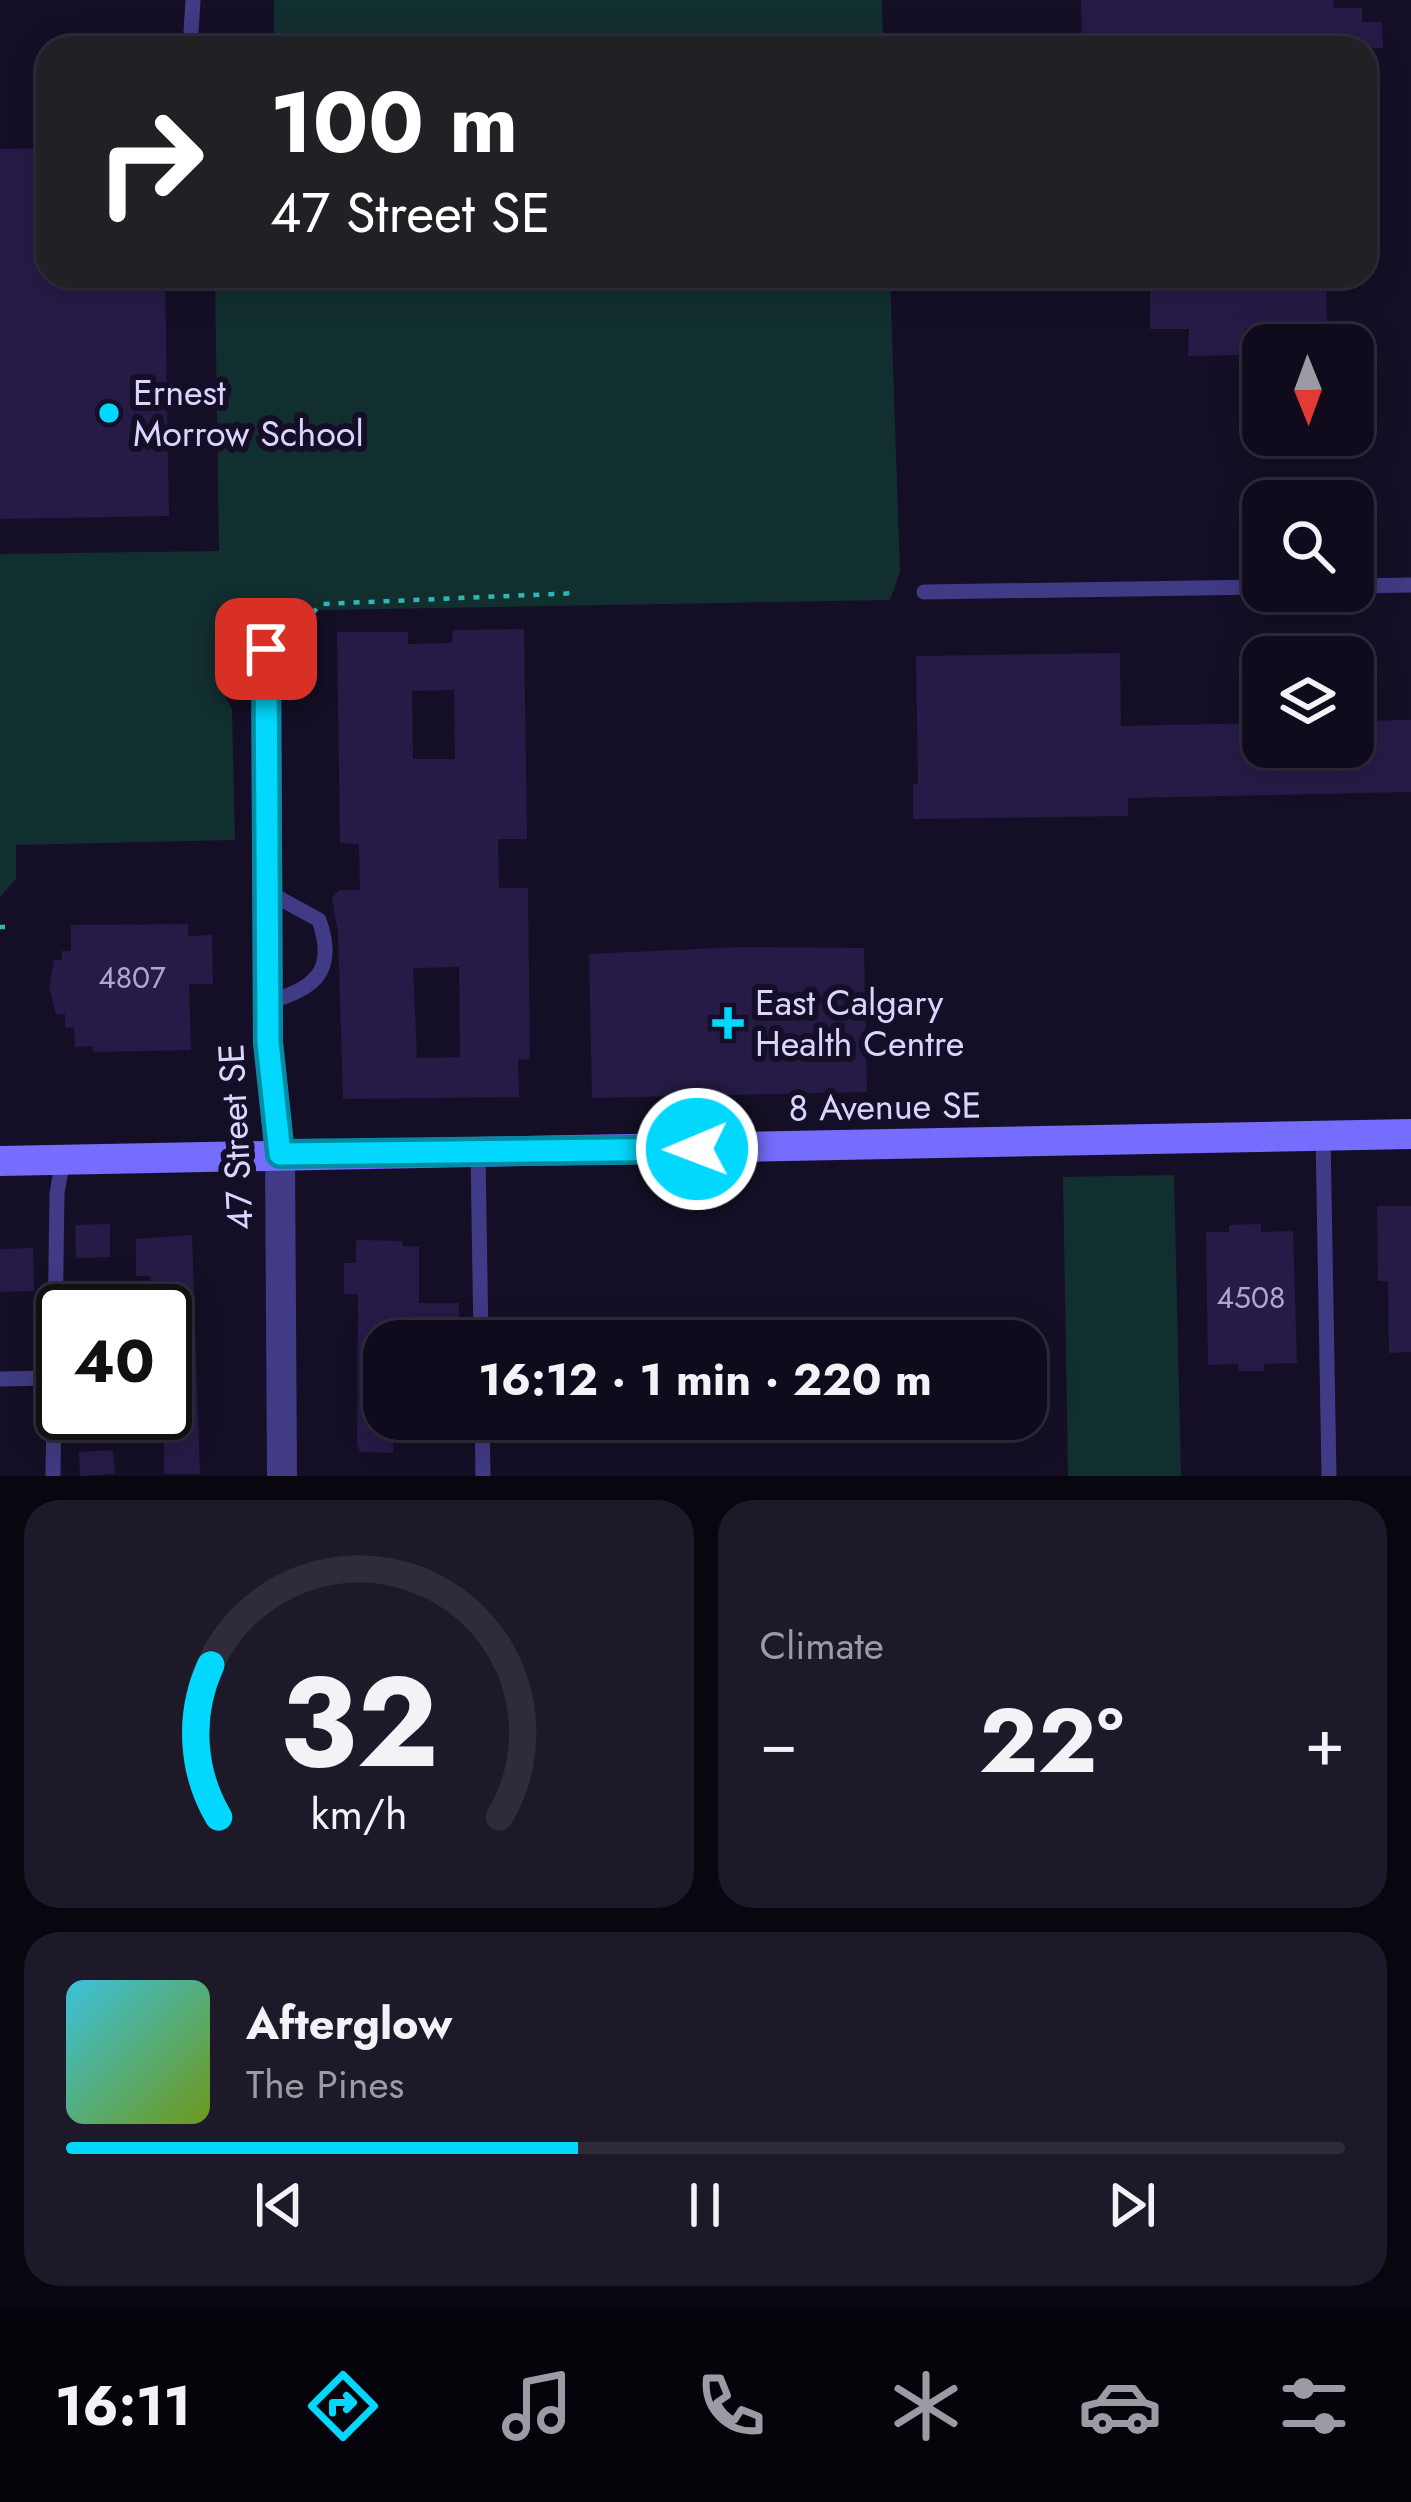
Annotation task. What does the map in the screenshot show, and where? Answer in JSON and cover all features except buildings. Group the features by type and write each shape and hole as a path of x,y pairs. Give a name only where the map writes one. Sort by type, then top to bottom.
{"street":[{"name":"47 Street SE","path":"266,649 268,1002 280,1154 283,1476"},
{"name":"8 Avenue SE","path":"0,1161 1411,1134"}],"lane":[{"path":"191,36 193,0"},
{"path":"1374,586 1411,585"},
{"path":"924,592 1242,587"},
{"path":"268,892 320,920 326,962 300,993 268,1002"},
{"path":"1323,1136 1329,1476"},
{"path":"478,1152 481,1320"},
{"path":"55,1284 57,1193 63,1159"},
{"path":"0,1379 36,1378"},
{"path":"53,1440 53,1476"},
{"path":"482,1440 483,1476"}],"path":[{"path":"266,649 298,632 321,604 578,593"}],"green space":[{"path":"274,0 882,0 883,36 274,36"},
{"path":"215,288 890,288 900,572 890,600 265,611 239,622 217,650 217,680 232,710 235,840 16,845 16,879 0,897 0,554 219,551"},
{"path":"1174,1175 1181,1476 1068,1476 1063,1177"}],"place":[{"name":"Ernest Morrow School","path":"109,413"},
{"name":"East Calgary Health Centre","path":"728,1023"}],"route":[{"path":"266,649 268,1042 280,1154 697,1149"}]}
